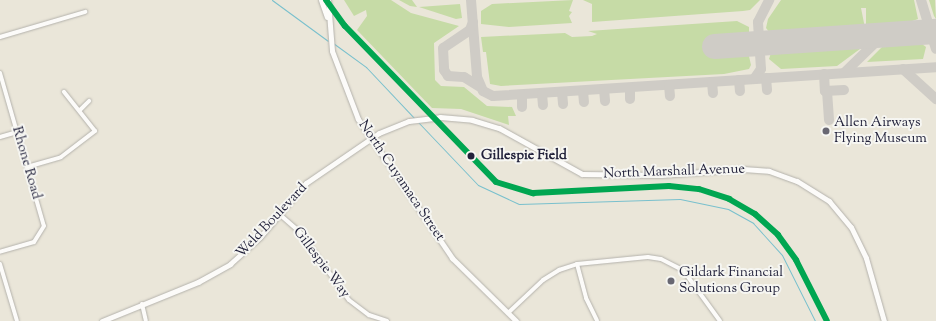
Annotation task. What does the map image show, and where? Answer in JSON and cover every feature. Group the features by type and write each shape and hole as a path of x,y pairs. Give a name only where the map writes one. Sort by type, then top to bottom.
{"main road":[{"name":"North Cuyamaca Street","path":"321,0 327,18 332,51 348,98 370,139 452,258 516,321"},
{"name":"North Cuyamaca Street","path":"327,18 328,0"},
{"name":"North Marshall Avenue","path":"370,139 406,122 428,118 462,118 488,124 582,174 661,175 743,169 769,171 797,181 829,201 851,227 866,258 884,321"},
{"name":"Weld Boulevard","path":"102,321 198,282 230,264 260,237 278,213 306,183 370,139"}],"street":[{"path":"0,36 85,12"},
{"name":"Rhone Road","path":"0,73 44,230 34,242 0,252"},
{"path":"27,167 61,157 93,136 94,126 64,92"},
{"path":"80,110 89,101"},
{"path":"0,137 17,132"},
{"name":"Gillespie Way","path":"278,213 300,232 349,300 369,315 387,321"},
{"path":"508,313 543,280 577,264 648,257 675,264 689,276 720,321"},
{"path":"0,264 17,321"},
{"path":"577,264 586,298 597,321"},
{"path":"142,304 146,321"}],"green space":[{"path":"344,0 391,0 411,13 459,26 434,43 435,80 441,86 464,87 487,106 512,107 516,116 508,116 509,125 461,109 432,108 357,30 367,16 366,10 354,16"},
{"path":"399,0 412,0 417,7 410,6"},
{"path":"573,0 569,11 572,12 569,16 572,23 509,27 481,24 481,11 492,4"},
{"path":"583,0 760,0 750,10 743,11 592,22 592,4"},
{"path":"781,0 914,0 918,19 901,25 866,28 866,8 861,8 865,28 770,33 766,28 768,19"},
{"path":"929,0 935,0 936,19 934,16"},
{"path":"460,4 462,18 456,19 419,7"},
{"path":"737,21 749,27 749,35 712,38 712,52 748,52 751,65 749,69 724,74 501,86 490,84 486,52 483,52 481,37 565,33 572,37 592,36 597,34 588,31"},
{"path":"918,41 926,47 923,59 867,62 885,44"},
{"path":"864,46 837,66 781,69 769,59 771,53 778,51"}],"waterway":[{"path":"272,0 328,41"},
{"path":"333,43 366,67 414,118"},
{"path":"418,122 478,185 519,204 680,199 728,209 753,223 782,255 815,321"}],"taxiway":[{"path":"471,0 477,77 483,91 493,96 936,67"},
{"path":"754,79 761,69 758,22 769,0"},
{"path":"921,0 936,49"},
{"path":"473,22 470,30 443,48 444,70 448,76 464,77 480,87"},
{"path":"844,73 882,36 929,32"},
{"path":"903,69 936,99"},
{"path":"824,74 825,91 844,90"},
{"path":"766,78 767,90"},
{"path":"739,80 740,91"},
{"path":"712,82 713,93"},
{"path":"669,85 670,96"},
{"path":"630,88 630,99"},
{"path":"604,89 605,101"},
{"path":"583,91 584,102"},
{"path":"827,91 829,120"},
{"path":"562,92 563,104"},
{"path":"542,94 543,105"},
{"path":"522,95 522,107"}],"runway":[{"path":"714,46 936,31"}],"transit line":[{"path":"326,0 345,26 496,182 533,193 669,186 699,189 729,199 755,214 778,235 796,260 827,321"}],"place":[{"name":"Allen Airways Flying Museum","path":"826,131"},
{"name":"Gillespie Field","path":"471,156"},
{"name":"Gildark Financial Solutions Group","path":"671,281"}]}
